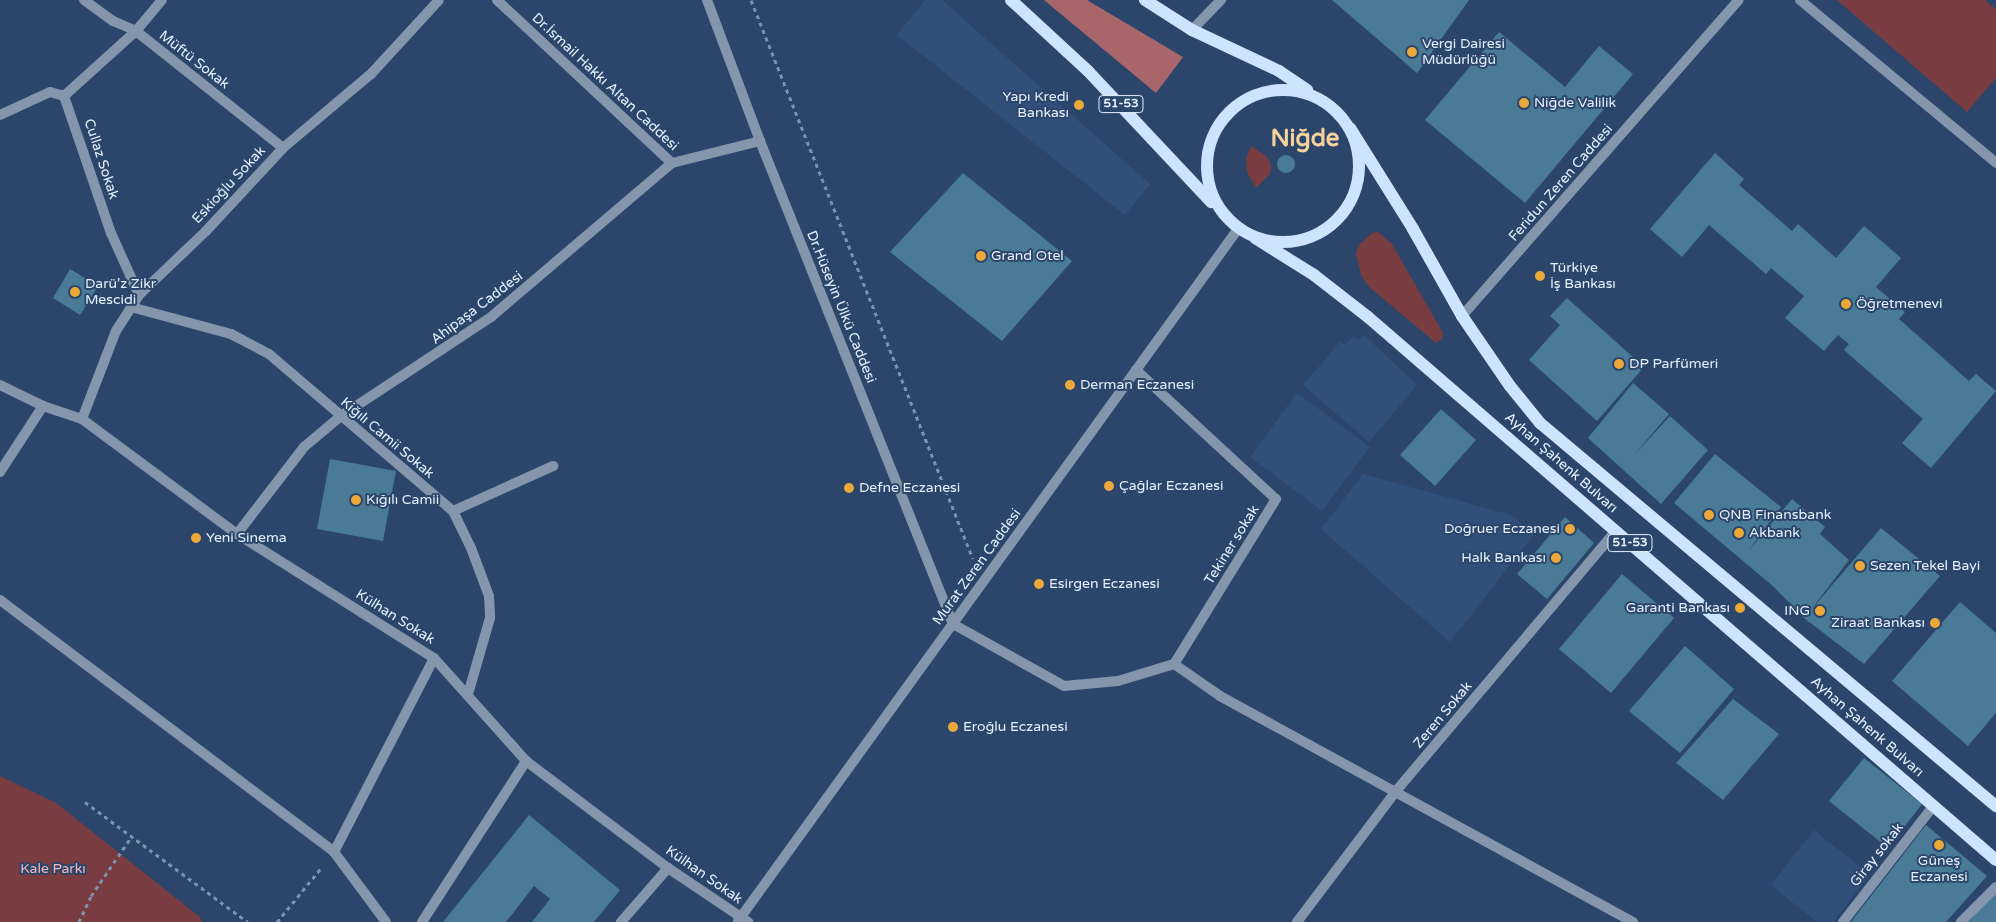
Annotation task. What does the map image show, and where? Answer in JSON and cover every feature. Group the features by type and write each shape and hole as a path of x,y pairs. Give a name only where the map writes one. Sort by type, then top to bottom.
{"main road":[{"name":"51-53","path":"1011,0 1095,78 1224,216"},
{"path":"1145,0 1192,30 1279,71 1328,104 1350,128 1359,161 1358,178 1354,194 1335,222 1306,239 1290,242 1255,238 1238,229 1224,216 1208,182 1206,163 1209,144 1228,112 1251,96 1278,89 1313,95 1328,104"},
{"name":"Ayhan Şahenk Bulvarı","path":"1350,128 1413,228 1462,316 1510,386 1540,422 1996,806"},
{"name":"Ayhan Şahenk Bulvarı","path":"1255,238 1314,275 1368,317 1996,860"}],"street":[{"name":"Müftü Sokak","path":"84,0 113,21 136,31 283,148"},
{"path":"0,115 50,92 64,96 136,31 162,0"},
{"name":"Eskioğlu Sokak","path":"82,419 116,331 139,295 206,231 283,148 371,74 439,0"},
{"name":"Dr.İsmail Hakkı Altan Caddesi","path":"496,0 672,163"},
{"name":"Dr.Hüseyin Ülkü Caddesi","path":"707,0 760,141 953,624"},
{"path":"1192,30 1220,0"},
{"name":"Feridun Zeren Caddesi","path":"1462,316 1739,0"},
{"path":"1800,0 1996,163"},
{"name":"Cullaz Sokak","path":"64,96 111,233 139,295"},
{"name":"Ahipaşa Caddesi","path":"237,534 304,446 341,416 491,317 672,163 760,141"},
{"name":"Murat Zeren Caddesi","path":"742,920 982,583 1238,229"},
{"name":"Kiğılı Camii Sokak","path":"131,307 232,334 269,354 452,511 471,548 489,596 490,618 468,694"},
{"name":"Tekiner sokak","path":"1136,370 1276,499 1174,664"},
{"name":"Külhan Sokak","path":"0,385 43,406 82,419 237,534 434,658 526,761 668,868 742,920"},
{"path":"0,472 43,406"},
{"path":"452,511 552,466"},
{"name":"Zeren Sokak","path":"1297,922 1396,791 1616,531"},
{"path":"0,600 334,852 386,922"},
{"path":"953,624 1064,686 1118,681 1174,664 1220,696 1633,922"},
{"path":"334,852 434,658"},
{"path":"422,922 526,761"},
{"name":"Giray sokak","path":"1843,922 1934,805"},
{"path":"621,922 668,868"},
{"path":"1961,922 1996,887"}],"path":[{"name":"Dr.Hüseyin Ülkü Caddesi","path":"751,0 982,583"},
{"path":"85,802 248,922"},
{"path":"79,922 91,896 132,836"},
{"path":"277,922 334,852"}],"shaded area":[{"path":"925,0 942,0 1150,184 1125,215 897,35"},
{"path":"1044,0 1087,0 1183,57 1156,93"},
{"path":"1363,334 1417,385 1369,442 1303,385 1340,342 1345,345 1353,336 1359,340"},
{"path":"1297,393 1370,447 1322,511 1250,457"},
{"path":"1363,474 1511,515 1534,534 1450,642 1321,529"},
{"path":"1814,830 1870,875 1833,922 1817,922 1771,885"}],"green space":[{"path":"1837,0 1985,0 1996,9 1996,78 1967,112"},
{"path":"1251,146 1266,156 1271,164 1270,174 1256,188 1247,172 1246,159"},
{"path":"1378,232 1392,244 1443,333 1442,339 1436,343 1368,286 1361,275 1356,253 1359,245 1372,233"},
{"name":"Kale Parkı","path":"0,776 56,803 200,917 202,922 0,922"}],"building":[{"name":"Vergi Dairesi Müdürlüğü","path":"1332,0 1469,0 1417,73"},
{"name":"Niğde Valilik","path":"1499,32 1565,87 1599,46 1633,74 1525,203 1425,120"},
{"name":"Öğretmenevi","path":"1715,153 1744,179 1739,185 1792,231 1798,224 1836,258 1864,226 1901,258 1876,287 1905,312 1899,319 1969,381 1976,374 1996,391 1931,468 1902,443 1923,419 1844,350 1849,344 1838,335 1824,351 1785,318 1804,296 1771,268 1766,274 1709,225 1682,257 1650,229"},
{"path":"1286,155 1292,158 1295,164 1292,170 1286,173 1280,170 1277,164 1280,158"},
{"name":"Grand Otel","path":"963,173 1072,261 1002,341 890,252"},
{"name":"Darü’z Zikr Mescidi","path":"70,269 98,286 80,315 53,298"},
{"path":"1567,298 1644,367 1597,421 1529,360 1560,325 1550,316"},
{"path":"1633,383 1669,414 1633,456 1670,416 1708,450 1661,504 1588,438"},
{"path":"1441,409 1476,440 1435,486 1400,455"},
{"path":"1715,454 1781,507 1748,551 1792,499 1825,527 1820,534 1849,560 1810,611 1881,528 1940,576 1864,664 1804,618 1774,587 1674,503"},
{"name":"Kığılı Camii","path":"330,459 396,471 383,541 317,529"},
{"path":"1565,517 1594,543 1547,599 1517,574"},
{"path":"1622,574 1674,618 1611,693 1559,649"},
{"path":"1960,602 1996,633 1996,713 1968,746 1892,681"},
{"path":"1685,646 1734,689 1680,753 1629,711"},
{"path":"1733,699 1779,734 1723,800 1676,763"},
{"path":"1864,758 1922,804 1888,848 1829,801"},
{"path":"529,815 620,890 594,922 532,922 550,899 534,886 506,922 443,922"},
{"path":"1926,825 1987,876 1946,922 1851,922"},
{"path":"1996,889 1996,922 1969,922"}],"place":[{"name":"Vergi Dairesi Müdürlüğü","path":"1412,52"},
{"name":"Niğde Valilik","path":"1524,103"},
{"name":"Yapı Kredi Bankası","path":"1079,105"},
{"name":"Grand Otel","path":"981,256"},
{"name":"Türkiye İş Bankası","path":"1540,276"},
{"name":"Darü’z Zikr Mescidi","path":"75,292"},
{"name":"Öğretmenevi","path":"1846,304"},
{"name":"DP Parfümeri","path":"1619,364"},
{"name":"Derman Eczanesi","path":"1070,385"},
{"name":"Çağlar Eczanesi","path":"1109,486"},
{"name":"Defne Eczanesi","path":"849,488"},
{"name":"Kığılı Camii","path":"356,500"},
{"name":"QNB Finansbank","path":"1709,515"},
{"name":"Doğruer Eczanesi","path":"1570,529"},
{"name":"Akbank","path":"1739,533"},
{"name":"Yeni Sinema","path":"196,538"},
{"name":"Halk Bankası","path":"1556,558"},
{"name":"Sezen Tekel Bayi","path":"1860,566"},
{"name":"Esirgen Eczanesi","path":"1039,584"},
{"name":"Garanti Bankası","path":"1740,608"},
{"name":"ING","path":"1820,611"},
{"name":"Ziraat Bankası","path":"1935,623"},
{"name":"Eroğlu Eczanesi","path":"953,727"},
{"name":"Güneş Eczanesi","path":"1939,845"}],"district":[{"name":"Niğde","path":"1305,139"}]}
